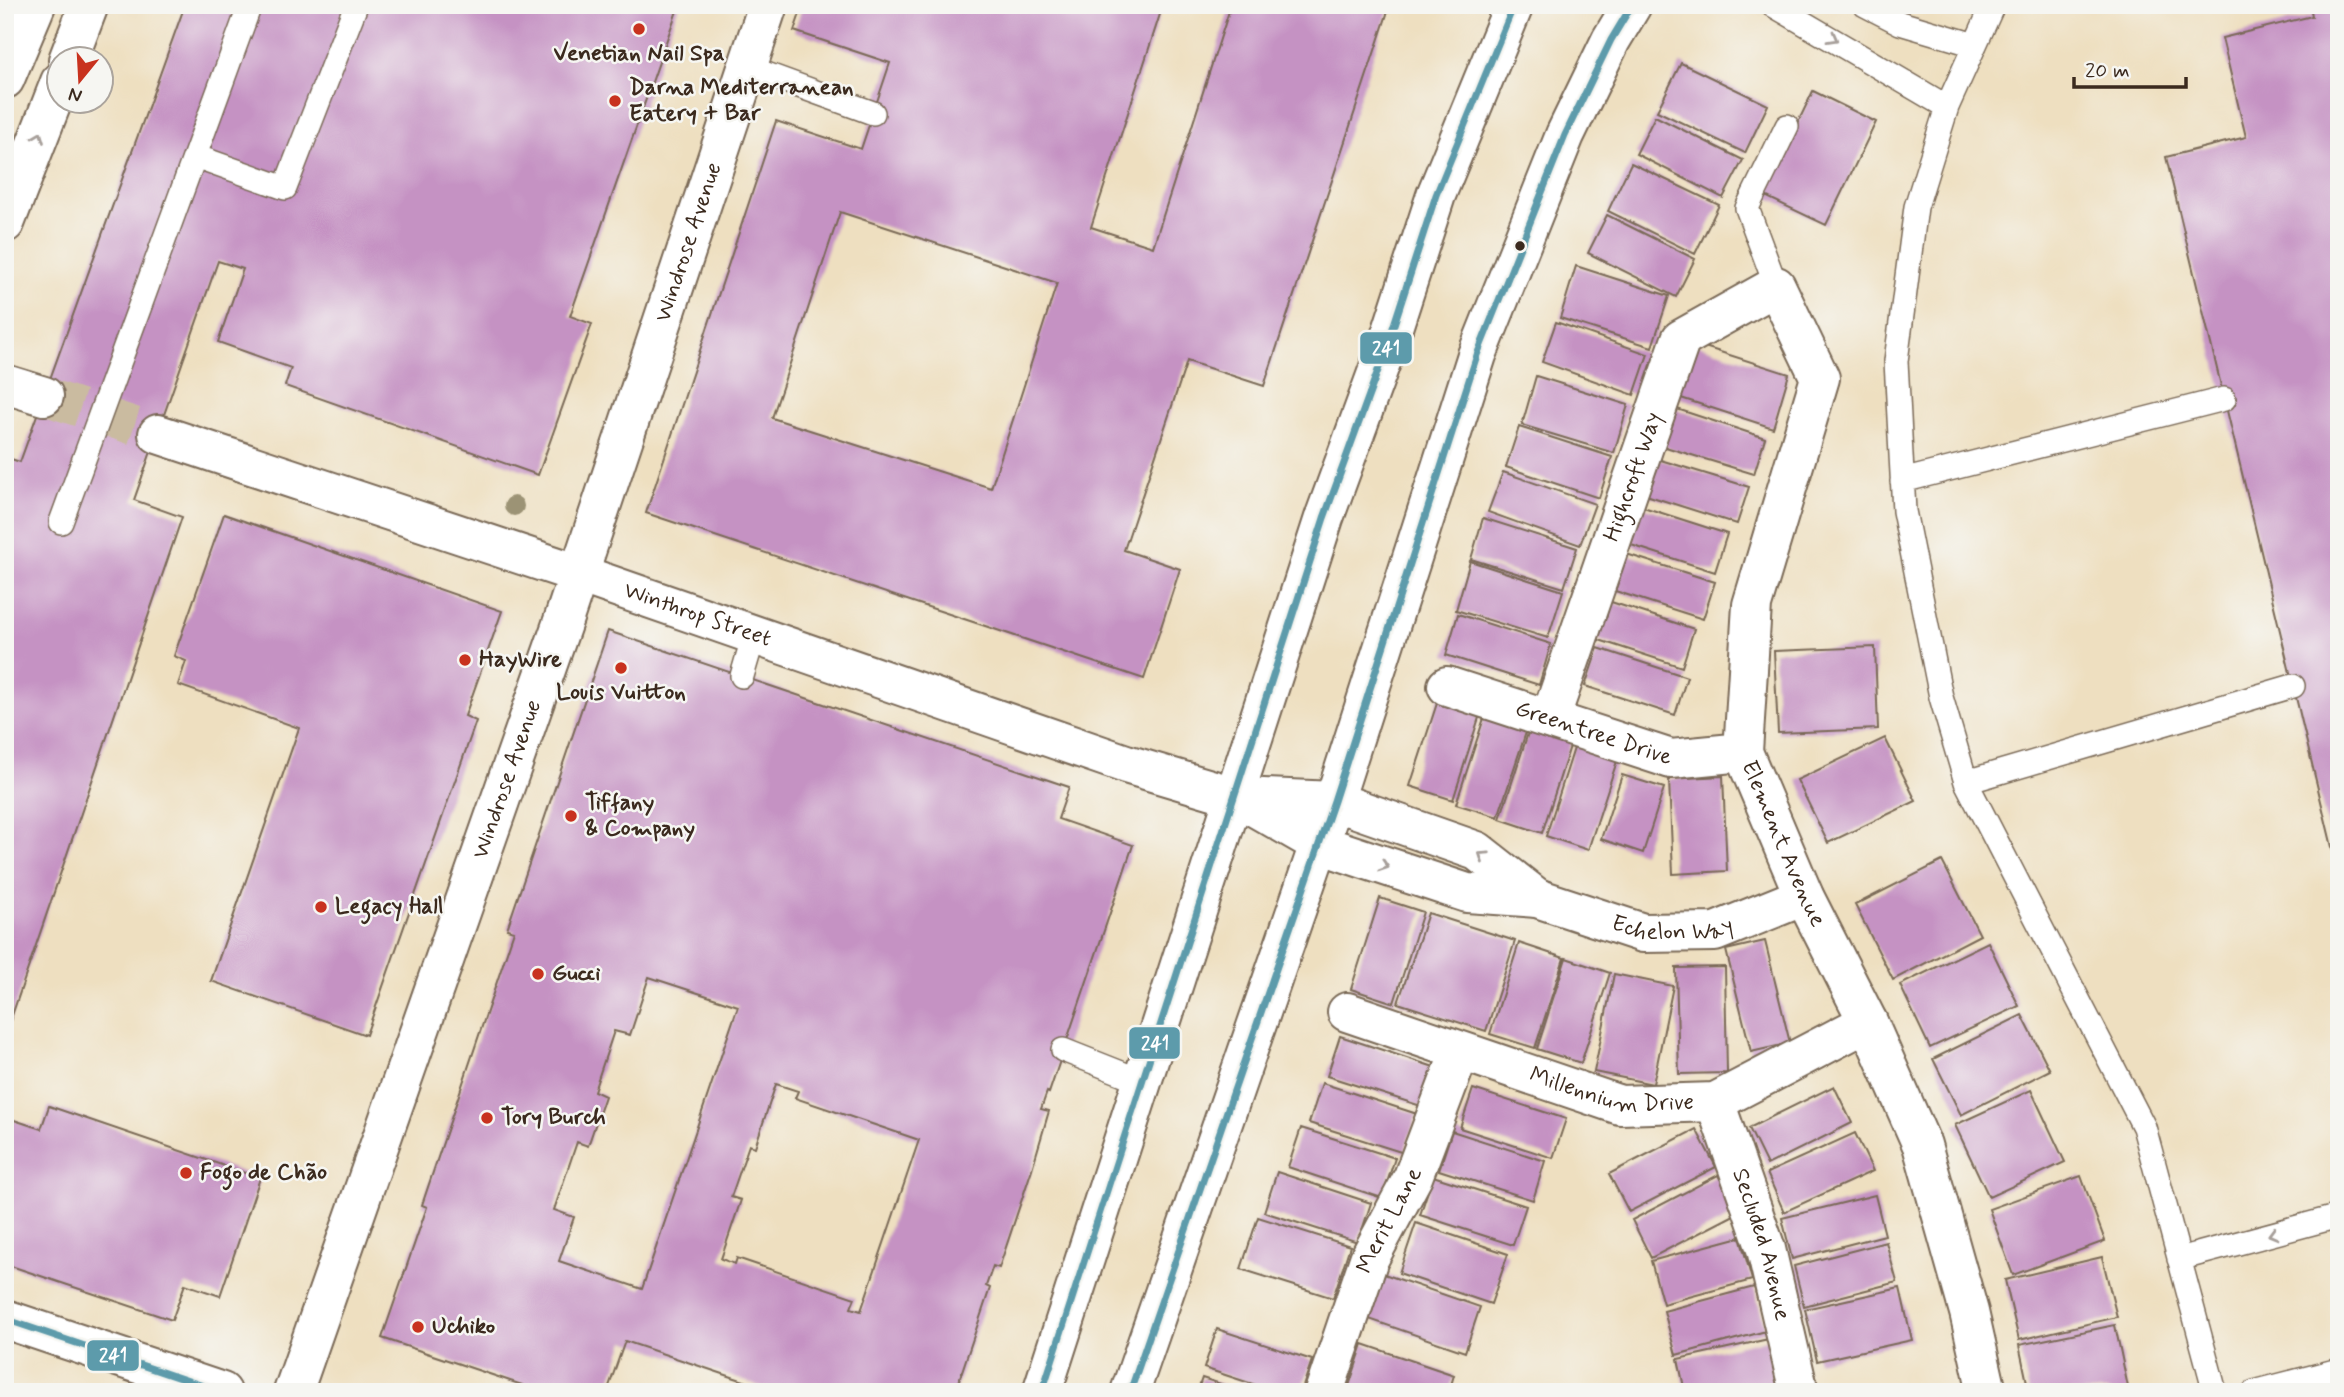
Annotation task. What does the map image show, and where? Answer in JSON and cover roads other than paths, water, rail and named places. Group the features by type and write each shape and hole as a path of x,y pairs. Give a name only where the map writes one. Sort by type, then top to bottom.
{"main road":[{"path":"5,79 36,5"},
{"path":"73,46 89,5"},
{"name":"Windrose Avenue","path":"293,1392 579,574 768,5"},
{"path":"1042,1392 1237,797 1324,518 1388,343 1436,195 1514,5"},
{"path":"1130,1392 1334,801 1477,355 1565,135 1611,40 1632,5"},
{"path":"5,223 47,116"},
{"name":"Highcroft Way","path":"1550,719 1681,339 1776,286"},
{"name":"Element Avenue","path":"1776,286 1820,378 1752,605 1742,752 1804,896 1868,1022 1922,1145 1969,1312 1987,1392"},
{"path":"5,384 44,396"},
{"name":"Winthrop Street","path":"158,434 579,574 1126,764 1237,797 1319,844"},
{"name":"Greentree Drive","path":"1447,686 1671,759 1742,752"},
{"name":"Winthrop Street","path":"1237,797 1334,801"},
{"name":"Echelon Way","path":"1334,801 1478,851 1537,898"},
{"name":"Echelon Way","path":"1319,844 1467,893 1537,898 1643,933 1715,932 1804,896"},
{"name":"Millennium Drive","path":"1347,1012 1620,1105 1715,1102 1868,1022"},
{"name":"Merit Lane","path":"1324,1392 1369,1259 1413,1177 1460,1052"},
{"name":"Secluded Avenue","path":"1715,1102 1766,1249 1799,1392"},
{"path":"5,1319 222,1392"}],"lane":[{"path":"61,522 250,5"},
{"path":"195,156 285,188 356,5"},
{"path":"1773,5 1947,107"},
{"path":"1865,5 1900,23 1975,45"},
{"path":"1993,5 1947,107 1916,207 1896,361 1904,511 1941,697 1966,782 2144,1127 2215,1392"},
{"path":"747,67 873,113"},
{"path":"1776,286 1747,208 1787,125"},
{"path":"1902,481 2224,399"},
{"path":"742,677 754,635"},
{"path":"1966,782 2293,686"},
{"path":"1063,1050 1144,1082"},
{"path":"2179,1259 2339,1216"},
{"path":"2254,1392 2339,1370"}],"tunnel":[{"path":"44,396 158,434"}],"place":[{"name":"Venetian Nail Spa","path":"639,29"},
{"name":"Darna Mediterranean Eatery + Bar","path":"615,101"},
{"name":"HayWire","path":"465,660"},
{"name":"Louis Vuitton","path":"621,668"},
{"name":"Tiffany & Company","path":"571,816"},
{"name":"Legacy Hall","path":"321,907"},
{"name":"Gucci","path":"538,974"},
{"name":"Tory Burch","path":"487,1118"},
{"name":"Fogo de Chão","path":"186,1173"},
{"name":"Uchiko","path":"418,1327"}]}
